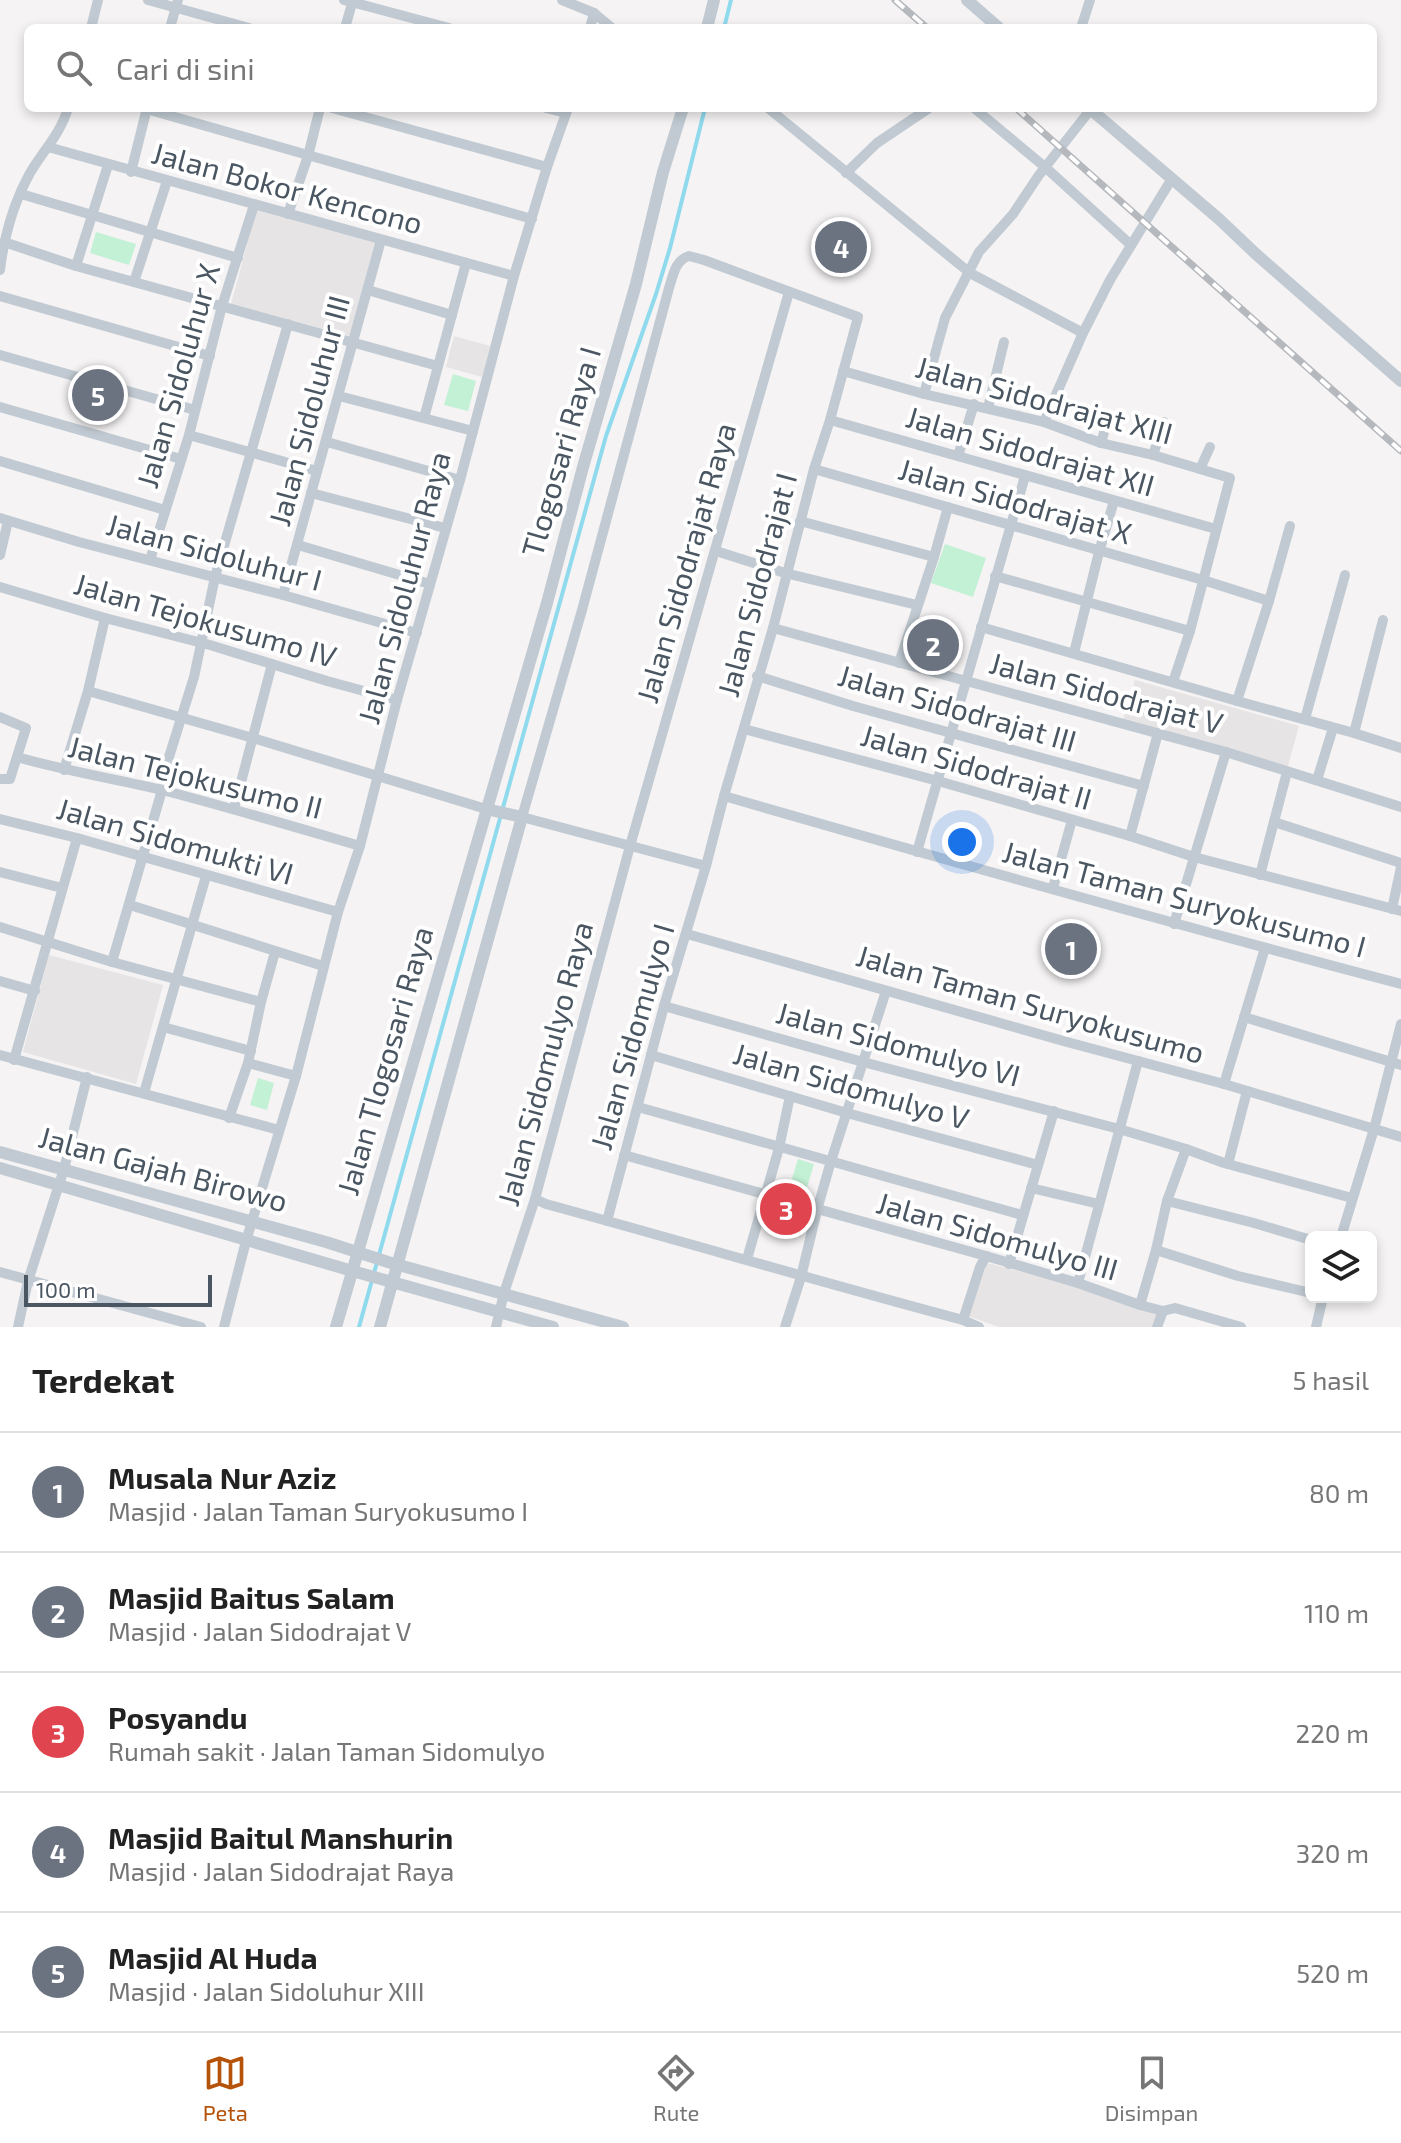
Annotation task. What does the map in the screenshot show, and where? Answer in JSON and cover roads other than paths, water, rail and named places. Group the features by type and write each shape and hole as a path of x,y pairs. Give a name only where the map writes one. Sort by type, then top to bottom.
{"street":[{"path":"92,24 98,0"},
{"path":"148,0 177,4 237,24"},
{"path":"562,0 594,13 607,24"},
{"path":"708,24 714,0"},
{"path":"967,0 981,5 996,24"},
{"path":"1082,24 1090,0"},
{"path":"346,24 350,1 434,24"},
{"path":"171,24 177,4"},
{"path":"591,24 594,13"},
{"path":"0,270 4,242 21,194 67,112"},
{"path":"131,172 145,112"},
{"path":"160,112 532,219"},
{"path":"288,214 319,112"},
{"path":"347,112 547,167"},
{"name":"Jalan Sidoluhur Raya","path":"224,1327 246,1241 296,1076 338,912 360,846 514,276 567,112"},
{"name":"Tlogosari Raya I","path":"489,810 682,112"},
{"path":"773,112 970,273 1083,333"},
{"path":"846,173 877,143 923,112"},
{"path":"979,112 1131,245"},
{"path":"924,394 945,318 979,252 1013,214 1088,112"},
{"path":"1093,112 1401,381"},
{"name":"Jalan Bokor Kencono","path":"48,147 514,276"},
{"path":"76,266 108,165"},
{"path":"1044,422 1083,333 1171,180"},
{"path":"134,282 167,181"},
{"path":"21,194 238,258"},
{"name":"Jalan Sidoluhur X","path":"150,560 254,205"},
{"name":"Jalan Sidoluhur III","path":"283,595 381,240"},
{"path":"4,242 76,266 438,366"},
{"path":"380,1327 393,1263 518,816 582,610 675,268 680,260 689,256 789,292"},
{"path":"424,418 466,263"},
{"path":"368,290 452,315"},
{"name":"Jalan Sidodrajat I","path":"706,866 858,317 789,292"},
{"name":"Jalan Sidodrajat Raya","path":"630,846 789,292"},
{"path":"0,296 210,356"},
{"path":"112,962 162,790 215,577 288,324"},
{"path":"988,408 1004,342"},
{"path":"0,355 195,410"},
{"name":"Jalan Sidodrajat XIII","path":"843,371 1044,422 1101,443 1227,476 1230,481 1216,529"},
{"path":"339,396 473,431"},
{"path":"958,456 974,404"},
{"path":"0,407 181,459"},
{"path":"1101,443 1109,415"},
{"name":"Jalan Sidodrajat XII","path":"830,420 1216,529"},
{"path":"1153,455 1164,422"},
{"path":"189,435 317,471"},
{"path":"327,442 460,480"},
{"path":"1200,469 1210,447"},
{"path":"0,461 165,510"},
{"name":"Jalan Sidodrajat X","path":"814,469 1269,601"},
{"path":"917,852 1025,476"},
{"path":"311,493 445,528"},
{"path":"1074,653 1114,501"},
{"path":"899,663 948,507"},
{"path":"0,555 4,520"},
{"name":"Jalan Sidoluhur I","path":"4,520 417,633"},
{"path":"800,521 934,557"},
{"path":"1237,701 1290,526"},
{"path":"1173,682 1190,631 1216,529"},
{"path":"298,545 430,584"},
{"path":"716,551 785,573 917,605"},
{"path":"1305,719 1345,575"},
{"path":"995,576 1190,631"},
{"name":"Jalan Tejokusumo IV","path":"0,587 397,700"},
{"path":"64,770 88,691 105,618"},
{"path":"1354,733 1383,620"},
{"path":"981,627 1401,748"},
{"name":"Jalan Sidodrajat V","path":"773,628 1226,752 1401,807"},
{"path":"234,809 272,664"},
{"name":"Jalan Sidodrajat III","path":"757,676 853,706 1144,786"},
{"path":"88,691 489,810 706,866"},
{"path":"0,717 26,728 10,779 0,779"},
{"path":"1317,780 1333,728"},
{"name":"Jalan Sidodrajat II","path":"744,729 938,781 1194,857 1396,910"},
{"path":"1130,836 1158,733"},
{"path":"1174,924 1226,752"},
{"name":"Jalan Tejokusumo II","path":"17,757 162,790 360,846"},
{"path":"1260,875 1287,772"},
{"name":"Jalan Taman Suryokusumo I","path":"724,796 1174,924 1401,984"},
{"name":"Jalan Tlogosari Raya","path":"336,1327 489,810"},
{"name":"Jalan Sidomukti VI","path":"0,819 338,912"},
{"path":"1053,888 1072,820"},
{"path":"1274,822 1401,865 1396,910"},
{"path":"14,1060 77,838"},
{"name":"Jalan Sidomulyo Raya","path":"496,1327 535,1199 630,846"},
{"name":"Jalan Sidomulyo I","path":"607,1221 664,1006 706,866"},
{"path":"0,872 62,888"},
{"path":"144,1093 206,876"},
{"path":"130,905 323,966"},
{"path":"0,927 112,962 261,1002"},
{"name":"Jalan Taman Suryokusumo","path":"687,934 1224,1084 1265,948"},
{"path":"229,1118 248,1063 275,952"},
{"path":"0,981 35,991"},
{"path":"785,1327 831,1161 886,991"},
{"name":"Jalan Sidomulyo VI","path":"664,1006 1119,1129 1228,1164 1352,1198"},
{"path":"1244,1017 1396,1064"},
{"path":"1343,1231 1396,1064 1401,1024"},
{"path":"163,1027 251,1051"},
{"path":"0,1055 279,1130"},
{"name":"Jalan Sidomulyo V","path":"651,1055 1038,1165"},
{"path":"1078,1283 1138,1061"},
{"path":"248,1063 296,1076"},
{"path":"18,1327 28,1281 64,1169 87,1077"},
{"path":"1224,1084 1401,1137"},
{"path":"1228,1164 1247,1091"},
{"path":"747,1259 779,1148 790,1096"},
{"path":"638,1107 1022,1215"},
{"path":"1009,1264 1054,1111"},
{"path":"1140,1305 1167,1201 1186,1149"},
{"name":"Jalan Gajah Birowo","path":"0,1152 623,1327"},
{"path":"624,1155 765,1194"},
{"name":"Jalan Gajah Birowo","path":"0,1168 553,1327"},
{"path":"1031,1188 1099,1204"},
{"name":"Jalan Sidomulyo III","path":"765,1194 1078,1283 1140,1305 1163,1311 1175,1308 1225,1325 1241,1327"},
{"path":"535,1199 979,1327"},
{"path":"1167,1201 1305,1238"},
{"path":"1156,1250 1238,1276 1305,1292"},
{"path":"963,1320 986,1256"},
{"path":"0,1272 201,1327"},
{"path":"1316,1327 1322,1303"},
{"path":"1157,1327 1163,1311"}],"waterway":[{"path":"725,24 731,0"},
{"path":"359,1327 606,436 670,248 704,112"}],"railway":[{"path":"895,0 922,24"},
{"path":"1020,112 1401,451"}],"place":[{"name":"Masjid Baitul Manshurin","path":"841,247"},
{"name":"Masjid Al Huda","path":"98,395"},
{"name":"Masjid Baitus Salam","path":"933,645"},
{"name":"Musala Nur Aziz","path":"1071,949"},
{"name":"Posyandu","path":"786,1209"}]}
